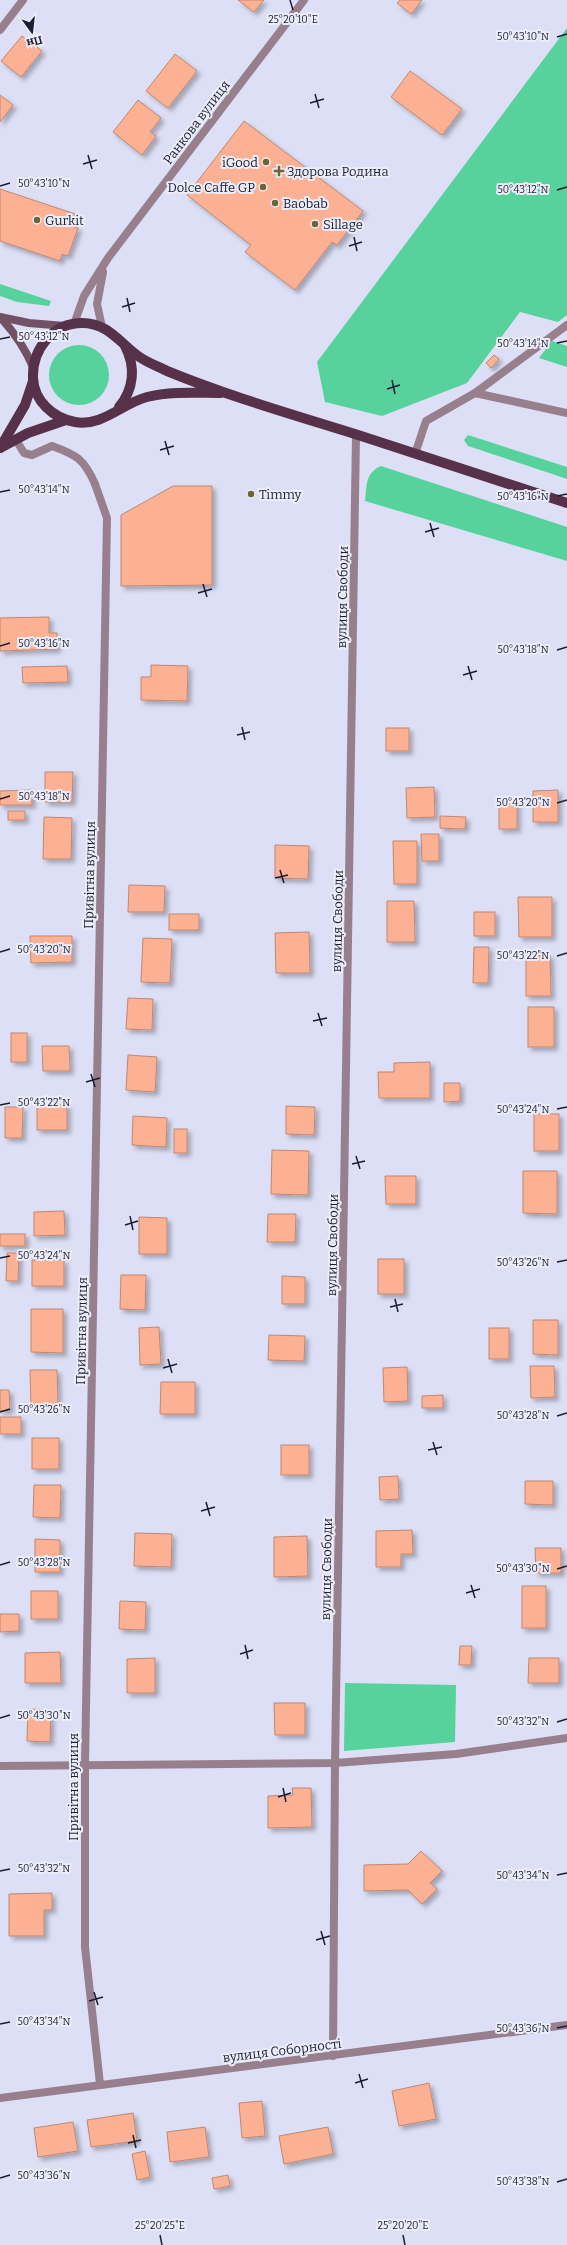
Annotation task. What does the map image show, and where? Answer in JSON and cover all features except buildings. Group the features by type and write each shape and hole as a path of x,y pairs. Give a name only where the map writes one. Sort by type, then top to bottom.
{"main road":[{"path":"221,393 170,393 148,396 116,410 105,418 92,422 79,423 66,420 54,414 44,405 37,394 33,381 33,368 36,354 49,336 70,325 84,323 102,327 117,337 139,357 221,393 567,503"},
{"path":"116,410 128,394 133,375 131,361 124,344"},
{"path":"0,448 25,405 33,381"},
{"path":"0,448 46,426 66,420"}],"street":[{"path":"0,30 23,0"},
{"name":"Ранкова вулиця","path":"70,325 84,296 108,258 304,0"},
{"name":"Ранкова вулиця","path":"102,327 97,304 100,279 108,258"},
{"path":"0,317 70,325"},
{"path":"0,317 14,333 27,354 33,368"},
{"path":"414,454 426,421 475,393 567,325"},
{"path":"475,393 567,413"},
{"name":"вулиця Свободи","path":"333,2056 335,1763 356,435"},
{"name":"Привітна вулиця","path":"16,440 24,454 32,455 52,446 71,453 87,466 107,518 85,1764 85,1947 100,2084"},
{"path":"0,1766 85,1764 335,1763 456,1754 567,1738"},
{"name":"вулиця Соборності","path":"0,2098 567,2025"}],"green space":[{"path":"567,28 567,315 558,322 520,312 467,383 382,416 325,402 317,362"},
{"path":"0,284 51,301 49,306 17,302 0,296"},
{"path":"552,341 567,346 567,367 539,358"},
{"path":"79,345 96,350 104,358 109,375 104,392 96,400 79,405 62,400 54,392 49,375 54,358 62,350"},
{"path":"468,435 567,467 567,479 468,446 464,440"},
{"path":"381,466 567,527 567,561 365,501 369,476"},
{"path":"345,1683 456,1685 455,1742 344,1751"}],"place":[{"name":"iGood","path":"266,162"},
{"name":"Здорова Родина","path":"279,171"},
{"name":"Dolce Caffe GP","path":"263,187"},
{"name":"Baobab","path":"275,203"},
{"name":"Gurkit","path":"37,220"},
{"name":"Sillage","path":"315,224"},
{"name":"Timmy","path":"251,494"}]}
